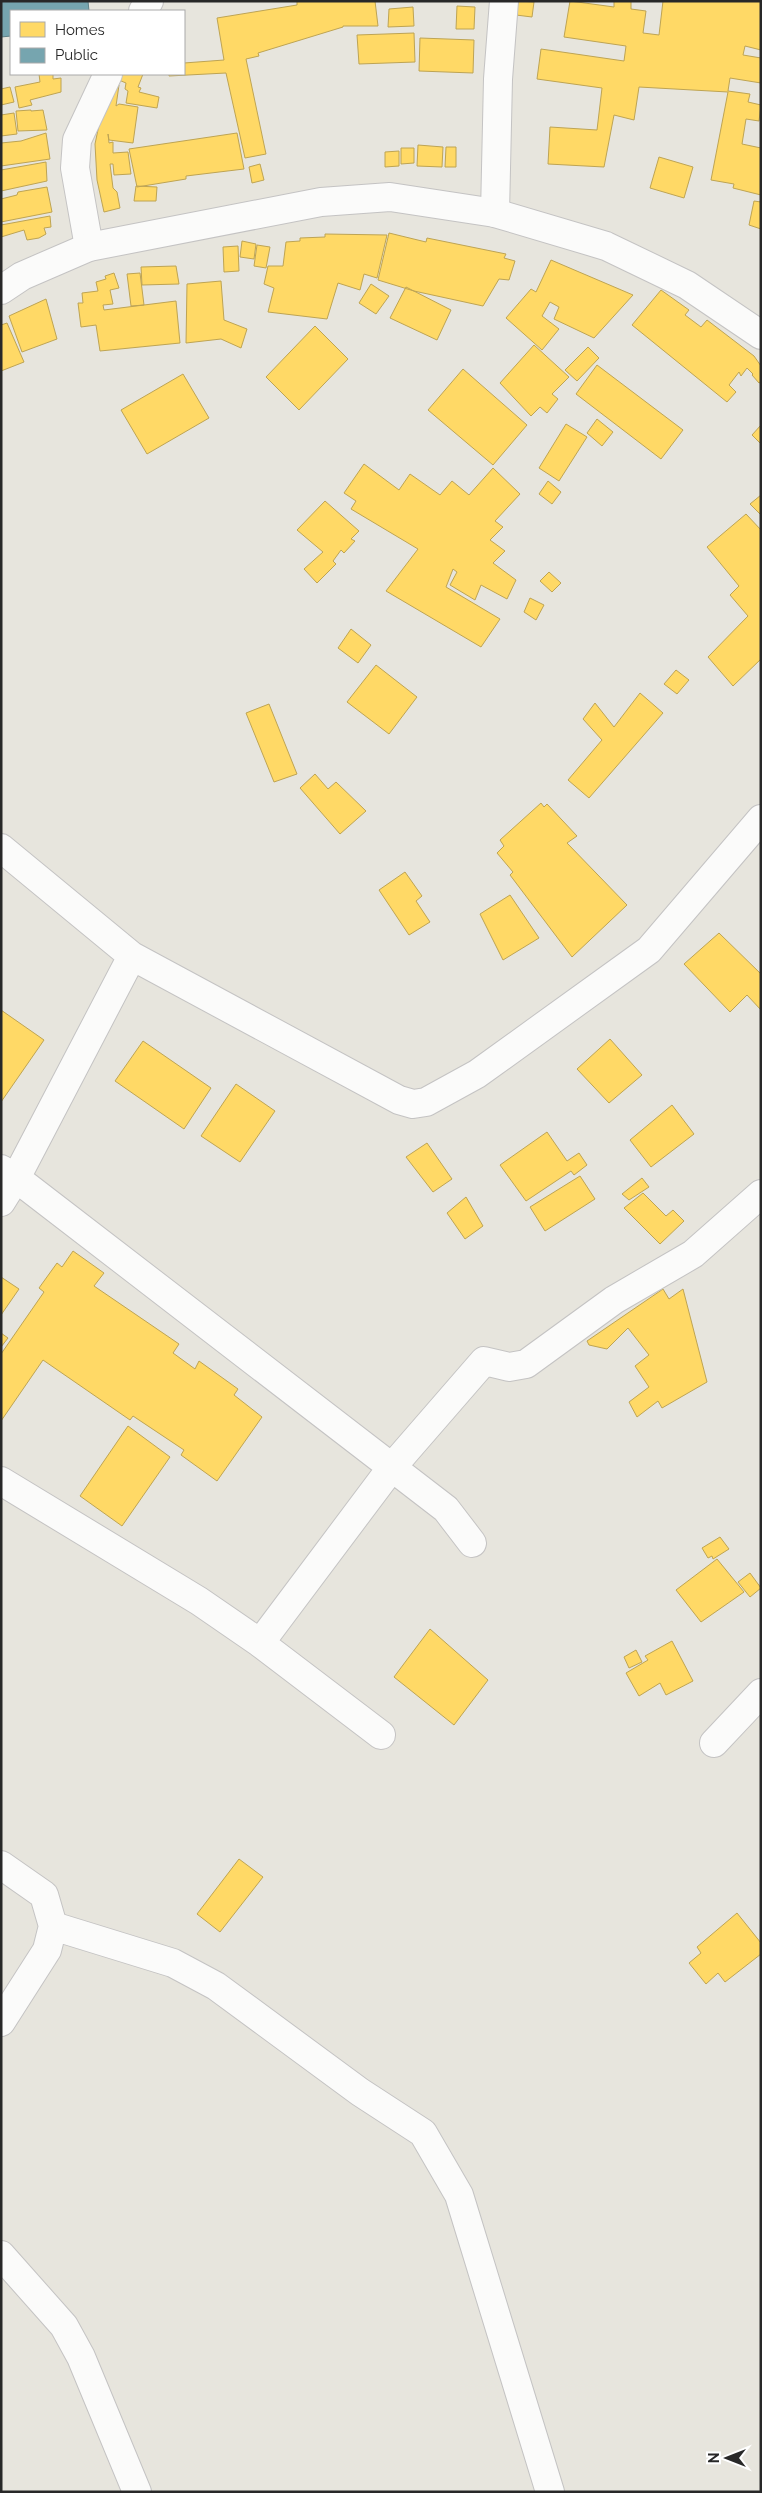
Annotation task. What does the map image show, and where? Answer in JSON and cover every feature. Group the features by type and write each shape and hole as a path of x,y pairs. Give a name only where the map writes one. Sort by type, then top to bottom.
{"street":[{"path":"495,213 498,79 504,1"},
{"path":"88,247 75,168 77,140 108,75"},
{"path":"1,290 22,276 88,247 322,202 390,197 495,213 606,246 687,285 761,335"},
{"path":"1,848 132,956 399,1100 413,1104 426,1102 477,1074 649,950 761,819"},
{"path":"1,1202 8,1173 132,956"},
{"path":"8,1173 446,1509 472,1543"},
{"path":"260,1643 392,1467 484,1361 509,1367 526,1364 614,1300 693,1254 761,1194"},
{"path":"1,1481 199,1601 260,1643 382,1735"},
{"path":"714,1743 761,1692"},
{"path":"1,1865 44,1896 53,1926 47,1950 1,2022"},
{"path":"53,1926 173,1963 216,1986 360,2092 423,2133 458,2195 550,2492"},
{"path":"1,2255 64,2326 81,2358 137,2492"}],"building: Homes":[{"path":"297,1 375,1 378,26 343,26 258,53 259,56 246,59 266,154 245,158 226,73 169,76 169,75 185,75 185,63 224,60 217,18 297,5"},
{"path":"518,1 534,2 532,17 516,15"},
{"path":"570,1 614,7 614,1 631,1 631,9 646,11 643,33 659,35 663,1 761,1 761,50 745,46 743,55 761,58 761,83 730,78 728,91 750,94 748,102 761,105 759,121 746,119 742,144 761,148 761,195 733,188 734,184 711,180 728,92 639,87 634,120 614,115 604,167 548,164 550,127 597,130 602,88 537,79 541,49 624,61 626,46 564,37"},
{"path":"457,6 475,7 474,29 456,29"},
{"path":"413,7 414,26 388,27 389,9"},
{"path":"414,33 415,62 359,64 357,35"},
{"path":"420,38 474,40 473,73 419,71"},
{"path":"39,75 53,75 53,79 61,78 61,92 30,100 32,105 19,108 15,87 40,82"},
{"path":"116,75 143,75 138,87 141,88 139,92 159,97 157,108 126,103 128,91 125,89 126,83 114,78"},
{"path":"108,82 119,85 116,106 119,104 138,107 133,143 109,140 108,134 109,143 113,142 113,153 128,152 131,174 114,175 113,164 110,164 113,188 117,192 120,208 104,212 97,180 95,144"},
{"path":"10,87 14,102 1,105 1,89"},
{"path":"43,110 47,130 18,131 16,111"},
{"path":"14,113 17,134 1,136 1,115"},
{"path":"46,133 50,159 1,166 1,143 21,141"},
{"path":"237,133 244,169 186,176 186,179 137,187 129,149"},
{"path":"418,145 443,147 442,167 417,166"},
{"path":"446,147 456,147 456,167 445,167"},
{"path":"401,148 414,148 414,163 401,164"},
{"path":"399,151 399,166 385,167 385,152"},
{"path":"659,157 693,167 684,198 650,188"},
{"path":"46,162 47,181 1,191 1,170"},
{"path":"260,164 264,180 252,183 249,167"},
{"path":"136,186 157,187 156,201 134,201"},
{"path":"47,187 52,212 1,222 1,199 17,195 18,192"},
{"path":"754,201 761,202 761,229 749,225"},
{"path":"50,216 51,227 44,228 46,234 39,238 27,240 24,230 1,237 1,225"},
{"path":"389,233 426,242 427,238 506,254 504,258 515,261 509,280 499,279 483,306 414,291 378,280"},
{"path":"325,234 387,235 377,278 364,274 360,290 338,283 327,319 268,312 274,288 264,284 268,266 283,266 286,242 300,241 300,238 325,237"},
{"path":"242,241 256,244 254,259 240,257"},
{"path":"257,245 270,247 266,268 254,266"},
{"path":"238,246 239,271 224,272 223,247"},
{"path":"551,260 633,295 594,338 554,319 559,307 550,302 542,316 559,329 542,350 506,318 531,289 536,292"},
{"path":"176,266 179,284 142,285 141,267"},
{"path":"114,273 119,288 110,290 113,304 103,305 104,310 176,301 180,343 100,351 96,325 81,327 78,303 83,303 82,293 98,291 96,282 106,279 105,276"},
{"path":"140,273 144,305 131,306 127,274"},
{"path":"221,281 224,320 247,329 241,348 221,339 186,343 187,284"},
{"path":"371,284 389,296 376,314 359,303"},
{"path":"406,287 451,310 437,340 390,318"},
{"path":"661,290 689,310 685,315 701,327 707,320 754,356 761,366 761,382 759,383 747,368 741,376 739,372 729,385 736,392 727,402 632,325"},
{"path":"46,299 57,339 22,352 9,316"},
{"path":"7,323 24,362 1,371 1,325"},
{"path":"315,326 348,359 299,410 266,377"},
{"path":"534,345 569,377 552,394 558,399 547,413 540,407 531,416 500,383"},
{"path":"588,347 599,358 577,381 565,370"},
{"path":"597,365 683,430 661,459 576,394"},
{"path":"463,369 527,425 493,465 428,410"},
{"path":"183,374 209,418 147,454 121,410"},
{"path":"597,419 613,432 602,446 587,433"},
{"path":"566,424 587,437 559,481 539,468"},
{"path":"761,425 761,444 752,435"},
{"path":"364,464 399,490 410,474 440,495 452,481 469,495 493,468 520,494 495,521 503,527 490,540 505,551 493,563 516,580 507,599 481,585 475,600 450,585 457,572 453,569 446,587 500,619 481,647 386,591 418,549 351,509 356,501 344,493"},
{"path":"548,481 561,492 552,504 539,494"},
{"path":"761,495 761,515 750,504"},
{"path":"325,501 359,531 351,539 355,541 344,553 341,550 333,561 336,564 317,583 304,569 323,552 297,530"},
{"path":"746,514 761,530 761,659 733,686 708,657 748,616 730,595 739,586 707,547"},
{"path":"549,572 561,583 552,592 540,581"},
{"path":"530,598 544,605 536,620 524,612"},
{"path":"351,629 371,645 358,663 338,648"},
{"path":"376,665 417,697 389,734 347,702"},
{"path":"676,670 689,680 677,694 664,684"},
{"path":"640,693 663,713 589,798 568,780 602,740 583,719 595,703 614,727"},
{"path":"269,704 297,774 274,782 246,713"},
{"path":"315,774 328,789 336,782 366,811 340,834 300,788"},
{"path":"541,803 544,807 547,804 577,836 567,843 627,905 572,957 510,875 513,872 497,853 504,846 500,840"},
{"path":"405,872 422,896 416,901 430,922 409,935 379,890"},
{"path":"510,895 539,938 503,960 480,914"},
{"path":"719,933 761,974 761,1010 747,995 730,1012 684,964"},
{"path":"1,1010 44,1040 1,1102"},
{"path":"610,1039 642,1075 609,1103 577,1069"},
{"path":"143,1041 211,1088 184,1129 115,1081"},
{"path":"236,1084 275,1111 240,1162 201,1136"},
{"path":"672,1105 694,1134 651,1167 630,1140"},
{"path":"547,1132 567,1161 579,1153 587,1165 574,1175 571,1171 526,1201 500,1165"},
{"path":"427,1143 452,1179 433,1192 406,1157"},
{"path":"580,1176 595,1199 545,1231 530,1207"},
{"path":"642,1178 649,1187 629,1200 622,1194"},
{"path":"643,1193 666,1216 673,1210 684,1221 660,1244 624,1208"},
{"path":"466,1197 483,1226 465,1239 447,1213"},
{"path":"73,1251 104,1273 94,1286 179,1344 173,1353 195,1369 199,1361 238,1389 234,1395 262,1417 217,1481 181,1455 184,1450 133,1416 130,1420 43,1360 1,1421 1,1354 44,1292 39,1288 57,1263 62,1267"},
{"path":"1,1277 19,1289 1,1315"},
{"path":"663,1289 669,1299 683,1289 707,1382 662,1408 658,1401 637,1417 629,1402 649,1387 635,1366 649,1355 628,1328 607,1349 589,1345 587,1341"},
{"path":"1,1333 8,1338 1,1347"},
{"path":"128,1426 170,1457 122,1526 80,1496"},
{"path":"720,1537 729,1549 713,1559 712,1556 708,1558 702,1548"},
{"path":"717,1559 744,1592 701,1622 676,1590"},
{"path":"750,1573 761,1588 750,1597 738,1582"},
{"path":"430,1629 488,1680 454,1725 394,1677"},
{"path":"672,1641 693,1681 666,1695 660,1683 639,1696 626,1673 648,1660 645,1656"},
{"path":"636,1650 642,1662 629,1668 624,1657"},
{"path":"239,1859 263,1877 220,1932 197,1914"},
{"path":"737,1913 761,1943 761,1954 725,1982 718,1973 706,1984 689,1963 701,1953 697,1947"}],"building: Public":[{"path":"1,1 88,1 89,10 10,10 10,36 1,37"}]}
